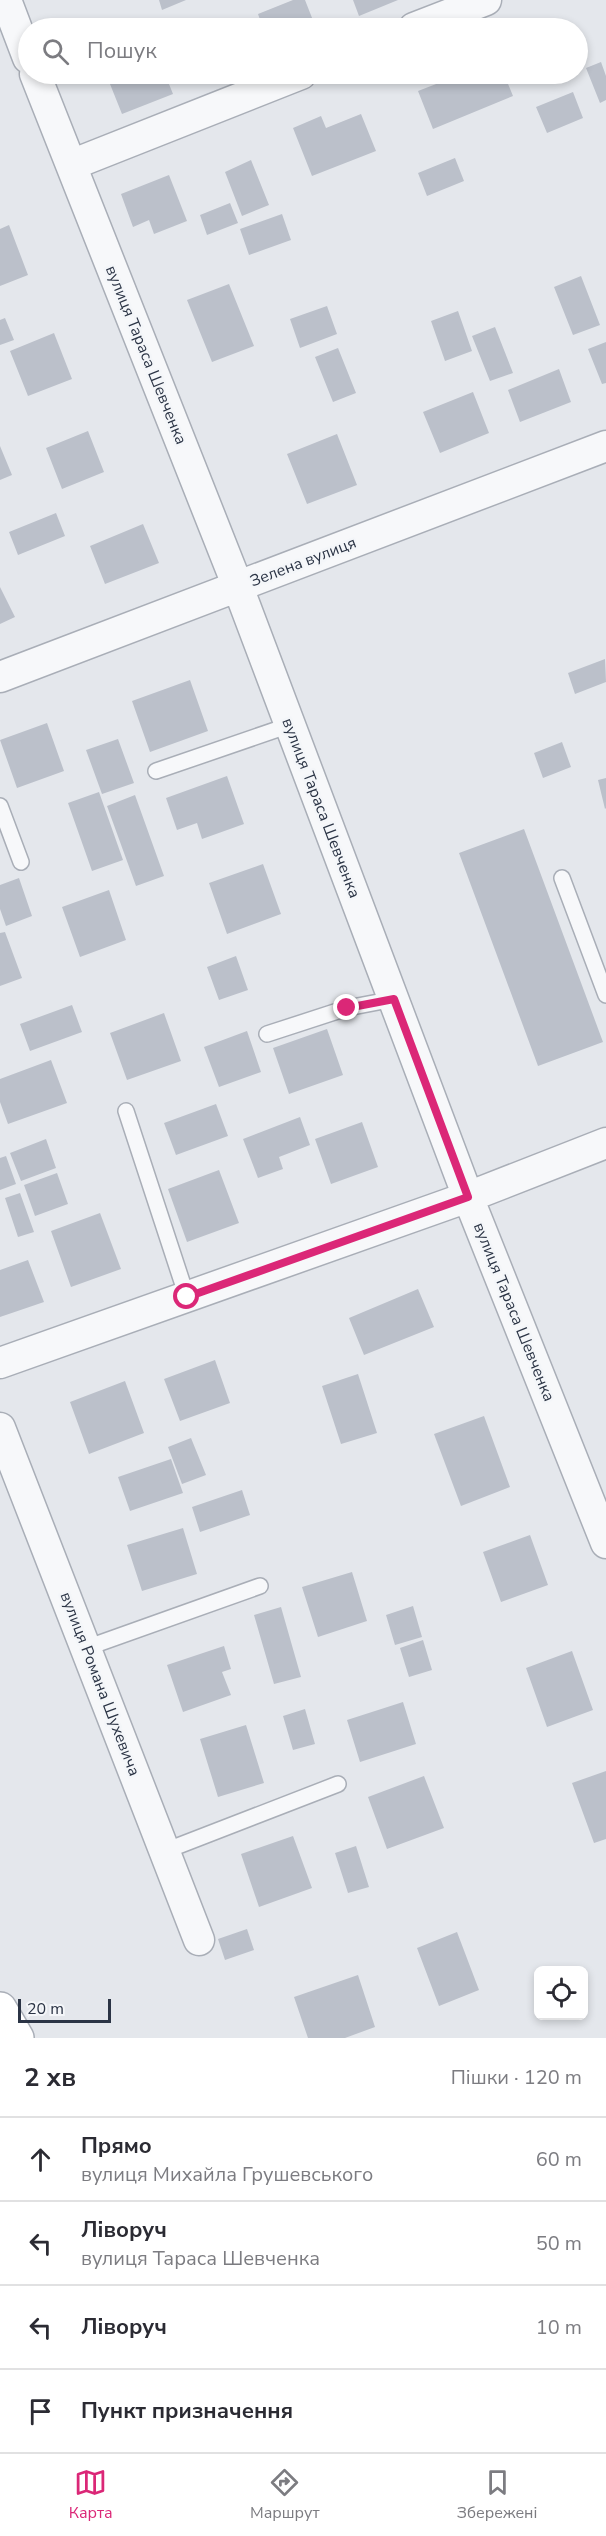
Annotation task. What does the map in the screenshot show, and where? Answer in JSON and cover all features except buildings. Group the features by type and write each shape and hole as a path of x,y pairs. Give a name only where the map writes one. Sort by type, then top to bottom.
{"main road":[{"path":"0,2009 17,2038"}],"street":[{"path":"6,0 18,32"},
{"path":"440,18 486,0"},
{"name":"вулиця Тараса Шевченка","path":"39,84 238,587 468,1197 606,1543"},
{"path":"71,165 276,84"},
{"name":"Зелена вулиця","path":"0,677 606,446"},
{"path":"0,1363 468,1197 606,1143"},
{"name":"вулиця Романа Шухевича","path":"0,1428 199,1940"}],"lane":[{"path":"156,771 290,725"},
{"path":"0,806 21,862"},
{"path":"562,878 606,995"},
{"path":"267,1034 347,1008 394,999"},
{"path":"126,1111 187,1297"},
{"path":"86,1648 260,1586"},
{"path":"165,1851 338,1784"}],"route":[{"path":"187,1297 468,1197 394,999 347,1008"}]}
